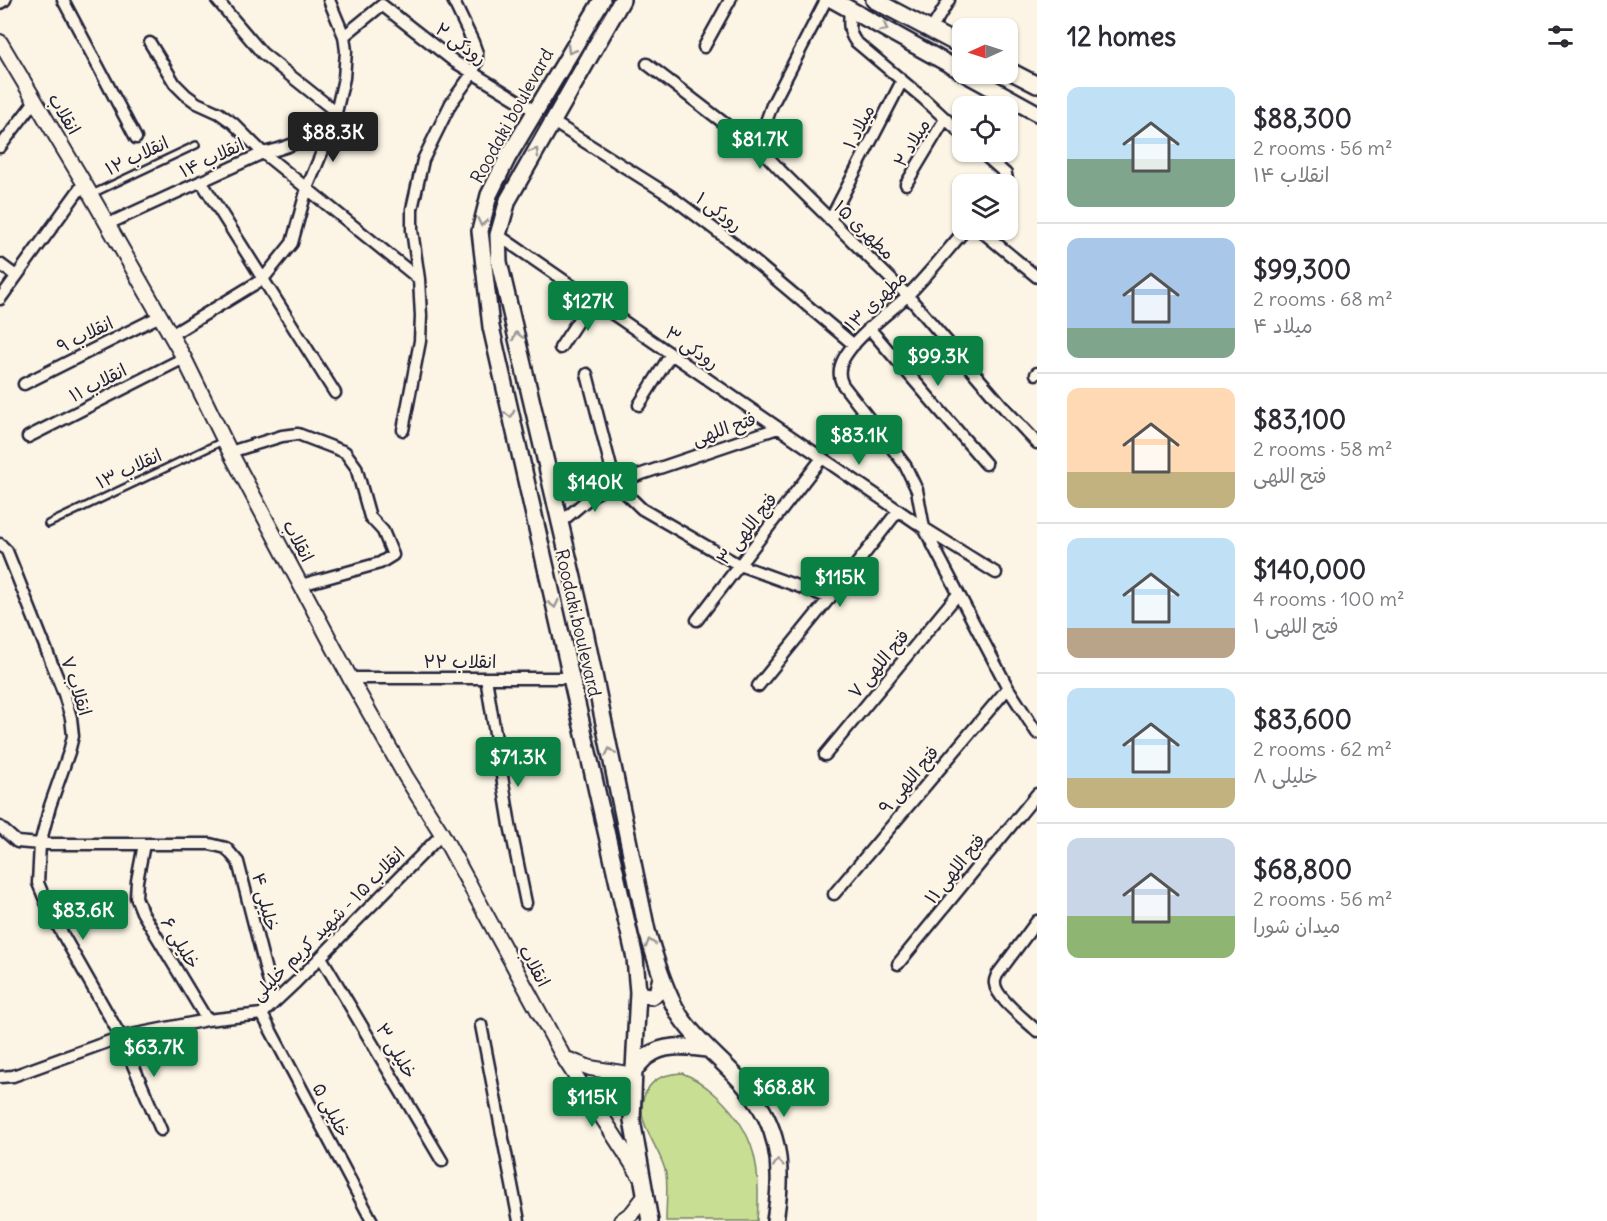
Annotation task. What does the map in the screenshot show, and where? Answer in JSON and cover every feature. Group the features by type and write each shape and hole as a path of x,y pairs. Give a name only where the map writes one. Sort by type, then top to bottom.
{"main road":[{"name":"Roodaki boulevard","path":"602,0 508,157 489,195 480,231 491,327 635,958 638,992 632,1120 650,1221"},
{"name":"Roodaki boulevard","path":"622,0 508,200 498,235 499,262 581,612 647,931 661,978 681,1017 707,1049 750,1089 764,1112 776,1141 779,1175 776,1221"},
{"path":"833,0 952,66"},
{"path":"874,0 952,41"},
{"path":"1018,76 1037,86"},
{"path":"984,84 1037,113"},
{"path":"638,992 652,996 657,993 661,978"},
{"path":"634,1073 649,1055 663,1048 679,1046 707,1049"}],"street":[{"path":"0,3 5,0"},
{"path":"63,0 136,138"},
{"path":"217,0 262,53 336,112"},
{"path":"171,335 263,279 292,243 307,188 333,126 344,78 346,51 344,36 329,0"},
{"path":"403,430 420,341 419,279 412,230 412,209 423,160 451,103 472,74 477,62 477,53 453,0"},
{"path":"704,47 730,0"},
{"path":"767,156 763,143 763,130 772,105 826,0"},
{"path":"931,30 949,0"},
{"name":"رودکی ۲","path":"344,36 382,5 472,74 535,111"},
{"path":"850,9 850,35 855,41 952,125"},
{"path":"150,43 175,84 197,103 219,113 233,123 263,153 419,279"},
{"name":"انقلاب","path":"2,52 35,101 88,189 171,335 350,678 406,777 442,834 564,1058 645,1189"},
{"name":"مطهری ۱۵","path":"647,64 767,156 908,296 1006,410 1037,442"},
{"name":"میلاد ۱","path":"830,220 902,81"},
{"path":"0,147 35,101"},
{"name":"میلاد ۲","path":"906,184 945,119"},
{"name":"رودکی ۱","path":"553,122 669,195 734,244 854,345"},
{"name":"انقلاب ۱۴","path":"108,224 263,153 305,140 333,126"},
{"path":"992,162 1005,174"},
{"path":"201,181 335,393"},
{"path":"0,299 16,276 88,189"},
{"name":"رودکی ۳","path":"498,235 778,428"},
{"name":"مطهری ۱۳","path":"924,528 917,490 905,465 843,385 840,370 854,345 869,328 908,296 956,240"},
{"path":"992,240 1037,277"},
{"path":"0,264 16,276"},
{"path":"560,348 592,299"},
{"name":"انقلاب ۹","path":"24,384 160,316"},
{"path":"869,328 986,464"},
{"path":"639,405 672,354"},
{"name":"انقلاب ۱۱","path":"28,437 184,358"},
{"path":"587,374 615,483 642,509 739,565 830,598"},
{"name":"فتح اللهی","path":"615,483 778,428 898,511 996,573"},
{"path":"227,446 298,434 345,452 356,466 370,518 383,531 393,555 380,563 301,585"},
{"name":"فتح اللهی ۳","path":"697,620 822,458"},
{"path":"549,472 587,482 615,483"},
{"path":"561,522 593,495 615,483"},
{"path":"758,686 898,511"},
{"name":"فتح اللهی","path":"924,528 1008,688 1037,733"},
{"name":"انقلاب ۷","path":"0,544 8,551 72,718 73,736 69,752 50,806 40,844 38,883 51,914 121,1037 161,1130"},
{"name":"فتح اللهی ۷","path":"825,755 958,594"},
{"name":"انقلاب ۲۲","path":"350,678 571,678"},
{"path":"486,678 510,825 526,903"},
{"name":"فتح اللهی ۹","path":"834,894 1008,688"},
{"name":"فتح اللهی ۱۱","path":"898,964 1037,794"},
{"path":"0,827 17,842 144,844"},
{"name":"انقلاب ۱۵ - شهید کریم خلیلی","path":"0,1077 13,1076 121,1037 207,1020 262,1014 442,834"},
{"name":"خلیلی ۴","path":"144,844 210,844 226,848 238,862 274,1002"},
{"name":"خلیلی ۶","path":"144,844 135,897 207,1020"},
{"path":"1037,921 997,975 994,983 1002,998 1037,1031"},
{"name":"خلیلی ۳","path":"321,957 442,1161"},
{"name":"خلیلی ۵","path":"262,1014 372,1221"},
{"path":"481,1025 519,1221"},
{"path":"564,1058 590,1068 634,1073"},
{"path":"621,1221 632,1213 645,1189"}],"lane":[{"name":"انقلاب ۱۲","path":"88,189 196,145"},
{"name":"انقلاب ۱۳","path":"48,524 227,446"}],"green space":[{"path":"682,1073 692,1077 717,1096 741,1124 754,1153 757,1169 757,1221 666,1221 666,1174 643,1120 643,1098 656,1080"}]}
